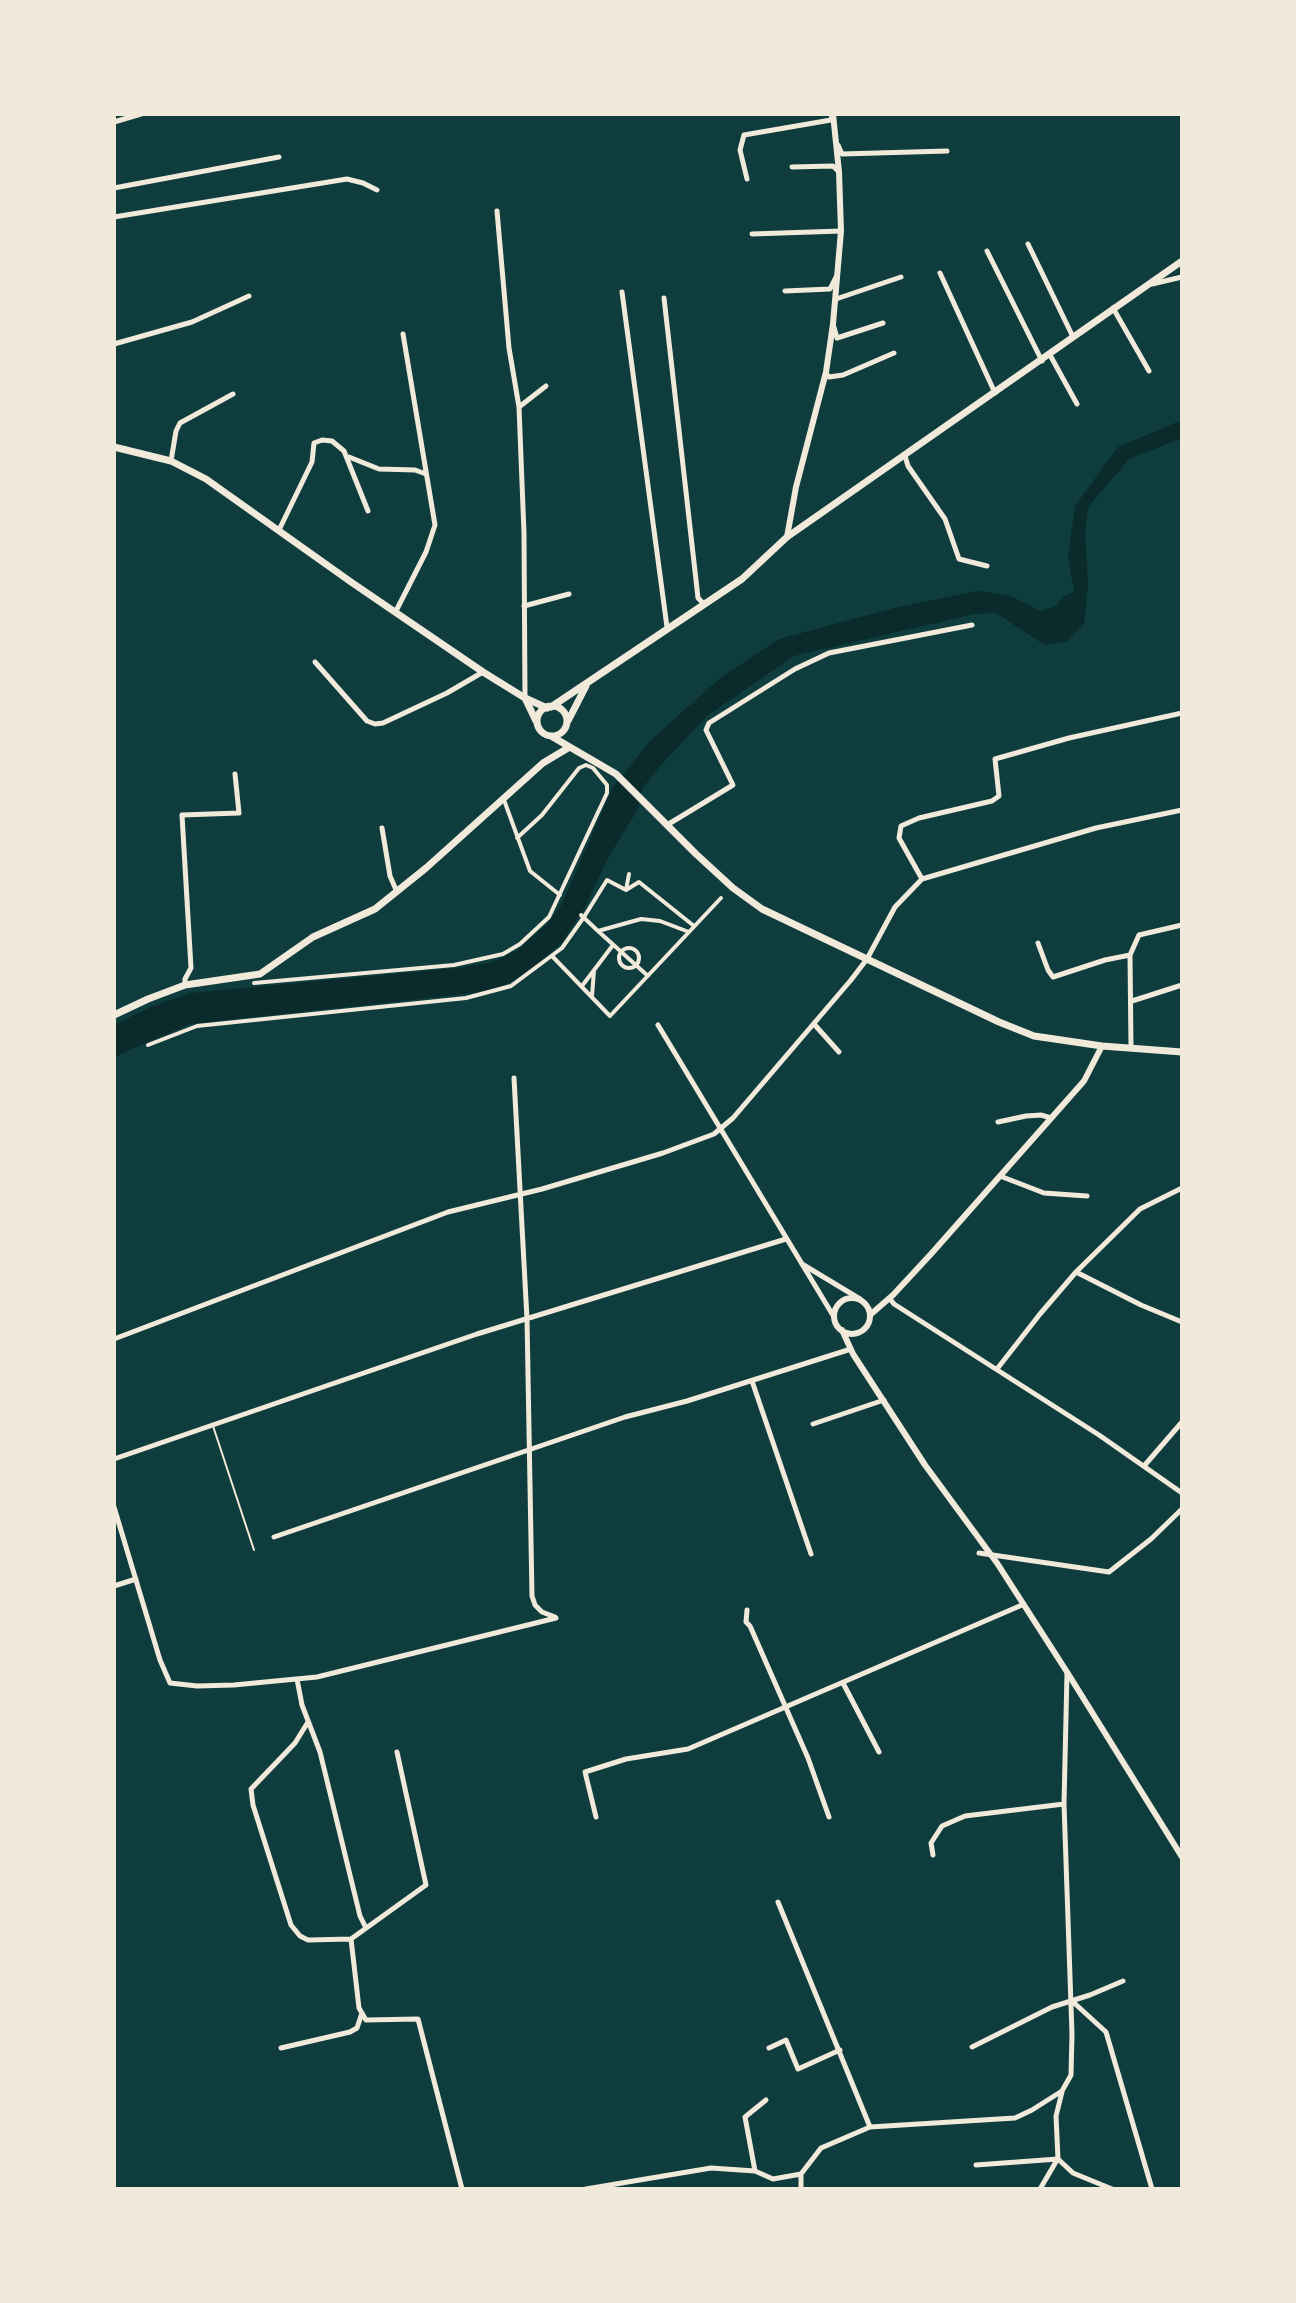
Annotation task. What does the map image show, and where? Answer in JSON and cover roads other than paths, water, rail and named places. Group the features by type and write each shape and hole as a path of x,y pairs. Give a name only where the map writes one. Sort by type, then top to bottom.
{"main road":[{"path":"538,724 539,716 549,707 742,579 787,537 996,394 1182,261"},
{"path":"114,447 171,461 206,479 483,672 525,698 563,711 568,748"},
{"path":"551,736 562,732 587,684"},
{"path":"525,698 542,732 616,774 752,903 1034,1036 1102,1046 1182,1052"},
{"path":"114,1015 185,985 260,974 298,945 375,909 543,763 568,748"}],"street":[{"path":"114,122 141,114"},
{"path":"787,537 796,487 826,372 836,299 841,231 833,114"},
{"path":"747,179 740,150 744,135 831,120 833,114"},
{"path":"834,133 842,154 947,151"},
{"path":"114,188 279,157"},
{"path":"792,167 833,166 839,172"},
{"path":"114,217 347,179 377,190"},
{"path":"497,211 509,348 519,407 525,698"},
{"path":"752,234 841,231"},
{"path":"1028,244 1073,338"},
{"path":"987,251 1042,361"},
{"path":"785,291 830,289 838,272"},
{"path":"940,273 996,394"},
{"path":"836,299 901,277"},
{"path":"1149,285 1182,277"},
{"path":"622,292 667,627"},
{"path":"114,344 192,322 249,296"},
{"path":"664,298 698,598 704,604"},
{"path":"1113,308 1149,371"},
{"path":"833,324 837,338 883,323"},
{"path":"396,611 426,552 435,525 403,334"},
{"path":"826,372 829,377 843,375 894,353"},
{"path":"1050,355 1077,404"},
{"path":"519,407 546,386"},
{"path":"171,461 180,423 233,394"},
{"path":"279,530 312,462 314,443 322,440 332,441 347,456 373,468 415,470 427,475"},
{"path":"347,456 368,511"},
{"path":"905,456 908,466 945,519 959,559 987,566"},
{"path":"524,606 569,594"},
{"path":"667,825 733,785 706,730 709,723 795,669 829,653 972,625"},
{"path":"315,662 367,721 375,724 447,693 483,672"},
{"path":"922,879 899,838 901,826 919,818 992,801 999,796 995,759 1069,738 1182,713"},
{"path":"254,983 491,959 520,944 549,917 562,896 607,793 607,785 593,768 586,765 579,768 542,815 517,838"},
{"path":"185,985 191,968 182,815 239,813 235,774"},
{"path":"503,798 530,871 562,896"},
{"path":"114,1339 448,1212 663,1153 722,1130 867,959 895,907 922,879 1073,834 1182,810"},
{"path":"382,828 390,876 397,893"},
{"path":"626,890 629,874"},
{"path":"148,1045 197,1026 466,998 511,986 562,948 607,880 626,890"},
{"path":"626,890 639,882 694,926"},
{"path":"552,956 610,1016 721,898"},
{"path":"583,916 648,976"},
{"path":"598,931 641,919 660,921 689,932"},
{"path":"1131,1047 1130,955 1139,935 1182,925"},
{"path":"1038,943 1053,977 1130,955"},
{"path":"582,986 613,945"},
{"path":"628,948 635,950 640,958 636,966 629,969 623,967 619,961 621,952 628,948"},
{"path":"592,996 594,970"},
{"path":"1132,1001 1182,985"},
{"path":"814,1024 839,1052"},
{"path":"658,1025 851,1349 935,1480 1067,1672 1182,1857"},
{"path":"274,1537 625,1417 851,1349 870,1315 890,1299 1084,1081 1102,1046"},
{"path":"114,1507 160,1660 170,1683 234,1685 297,1679 356,1668 417,1650 556,1618 542,1612 532,1596 527,1319 514,1078"},
{"path":"998,1122 1026,1116 1051,1118"},
{"path":"999,1175 1044,1193 1087,1196"},
{"path":"997,1369 1076,1272 1140,1209 1182,1188"},
{"path":"114,1459 527,1319 786,1239"},
{"path":"801,1264 860,1299 870,1315"},
{"path":"1076,1272 1182,1322"},
{"path":"834,1317 836,1307 844,1299 860,1299"},
{"path":"890,1299 1182,1493"},
{"path":"842,1330 852,1334 863,1330"},
{"path":"752,1381 811,1554"},
{"path":"813,1424 884,1400"},
{"path":"1144,1466 1182,1422"},
{"path":"979,1553 1109,1572 1151,1539 1182,1509"},
{"path":"114,1586 136,1579"},
{"path":"596,1817 585,1772 626,1759 688,1749 1022,1605"},
{"path":"747,1610 746,1622 808,1758 829,1817"},
{"path":"1040,2189 1058,2159 1056,2116 1062,2091 1071,2075 1064,1804 1067,1672"},
{"path":"297,1679 302,1705 320,1752 360,1916 366,1928"},
{"path":"843,1683 879,1752"},
{"path":"308,1722 295,1743 251,1789 253,1805 291,1925 308,1940 351,1939 426,1885 397,1752"},
{"path":"933,1855 931,1843 942,1826 965,1816 1064,1804"},
{"path":"778,1902 870,2127"},
{"path":"351,1939 359,2008 366,2020 418,2019 462,2189"},
{"path":"972,2047 1052,2007 1123,1981"},
{"path":"1071,2001 1106,2032 1152,2189"},
{"path":"281,2048 350,2032 357,2028 362,2012"},
{"path":"769,2048 786,2040 798,2069 840,2050"},
{"path":"801,2189 801,2174 821,2148 870,2127 1015,2118 1062,2091"},
{"path":"755,2171 745,2117 766,2100"},
{"path":"976,2165 1058,2159 1073,2173 1112,2189"},
{"path":"586,2189 711,2168 755,2171 773,2179 801,2174"}],"lane":[{"path":"213,1426 254,1550"}],"water":[{"path":"1182,420 1182,438 1129,459 1088,507 1085,531 1088,584 1084,624 1067,641 1045,645 996,613 974,614 794,656 707,716 660,766 642,789 638,809 608,858 584,909 562,942 535,967 505,985 483,992 190,1024 114,1057 114,1025 153,1006 191,993 457,968 493,962 517,950 547,924 561,906 613,787 651,740 719,679 779,639 894,608 978,591 1008,595 1041,611 1054,607 1074,591 1068,557 1075,506 1118,447"}]}
